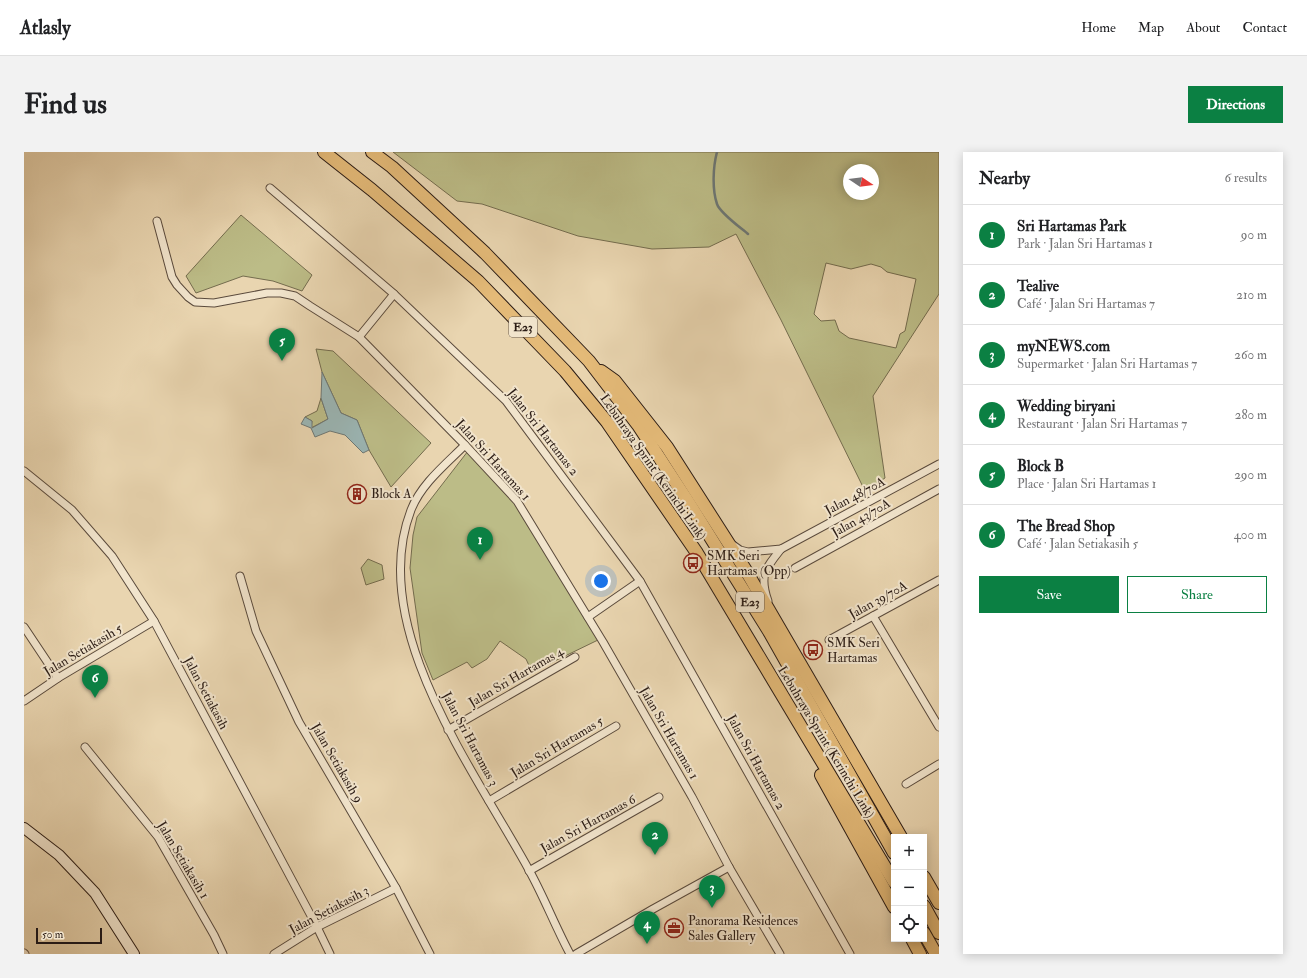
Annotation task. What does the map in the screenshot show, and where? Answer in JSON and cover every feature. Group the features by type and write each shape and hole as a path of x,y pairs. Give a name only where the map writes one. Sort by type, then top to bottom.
{"highway":[{"name":"Lebuhraya Sprint (Kerinchi Link)","path":"324,152 372,190 478,280 565,371 607,422 697,553 891,877"},
{"name":"Lebuhraya Sprint (Kerinchi Link)","path":"372,152 392,167 485,253 589,361 642,432 689,503 766,627 891,848"},
{"path":"589,361 615,381 667,448 772,616 899,834"},
{"path":"727,603 893,906"},
{"path":"927,882 939,903"},
{"path":"927,911 939,932"},
{"path":"927,938 936,954"},
{"path":"914,942 920,954"}],"street":[{"name":"Jalan Sri Hartamas 2","path":"270,188 394,294 506,401 640,581 850,954"},
{"name":"Jalan Sri Hartamas 1","path":"157,221 172,277 182,292 195,302 214,302 267,293 281,293 295,296 358,337 465,445 517,501 588,617 692,797 729,867 780,954"},
{"path":"358,337 394,294"},
{"name":"Jalan Sri Hartamas 3","path":"465,445 431,479 412,508 402,541 400,560 404,608 415,655 443,720 529,871 570,954"},
{"name":"Jalan 48/70A","path":"772,616 766,597 763,578 766,569 782,549 939,464"},
{"name":"Jalan Setiakasih","path":"24,471 72,510 112,556 154,621 330,954"},
{"name":"Jalan 43/70A","path":"795,568 939,489"},
{"name":"Jalan 48/70A","path":"722,534 740,550 748,552 782,549"},
{"name":"Jalan Setiakasih 9","path":"240,576 256,631 299,722 396,888 430,954"},
{"name":"Jalan 39/70A","path":"829,640 939,580"},
{"path":"588,617 640,581"},
{"path":"873,616 939,727"},
{"name":"Jalan Setiakasih 5","path":"24,701 58,678 154,621"},
{"path":"24,626 58,678"},
{"name":"Jalan Sri Hartamas 4","path":"448,730 575,657"},
{"name":"Jalan Sri Hartamas 5","path":"489,801 616,726"},
{"name":"Jalan Setiakasih 1","path":"85,747 158,836 214,935 223,954"},
{"path":"906,784 939,764"},
{"name":"Jalan Sri Hartamas 6","path":"529,871 659,798"},
{"path":"24,828 59,855 95,893 134,954"},
{"path":"576,954 729,867"},
{"name":"Jalan Setiakasih 3","path":"274,954 317,927 396,888"}],"green space":[{"path":"393,152 939,152 939,294 873,396 885,478 865,491 781,320 736,234 709,247 652,249 578,236 482,204 457,201","holes":["826,263 851,269 871,264 881,267 887,272 916,279 905,331 900,334 896,348 849,338 839,331 835,320 821,321 814,314"]},
{"path":"241,215 312,275 302,291 273,281 243,276 196,293 186,276"},
{"path":"316,349 333,351 431,443 391,487 369,450 357,420 341,413 322,372"},
{"path":"321,398 328,419 311,428 312,421 305,417 317,411"},
{"path":"468,451 516,502 598,640 532,672 526,659 500,641 487,659 472,668 467,662 433,680 422,653 410,568 413,535 417,517"},
{"path":"368,559 382,565 384,579 366,585 361,568"}],"water":[{"path":"322,372 341,413 357,420 369,450 363,453 345,435 330,431 315,437 311,428 301,424 305,417 312,421 312,428 328,419 321,398"}],"waterway":[{"path":"717,152 714,178 714,192 717,204 726,216 748,234"}],"place":[{"name":"Block B","path":"282,361"},
{"name":"Block A","path":"357,494"},
{"name":"Sri Hartamas Park","path":"480,560"},
{"name":"SMK Seri Hartamas (Opp)","path":"693,563"},
{"name":"SMK Seri Hartamas","path":"813,650"},
{"name":"The Bread Shop","path":"95,698"},
{"name":"Tealive","path":"655,855"},
{"name":"myNEWS.com","path":"712,908"},
{"name":"Panorama Residences Sales Gallery","path":"674,928"},
{"name":"Wedding biryani","path":"647,944"}]}
